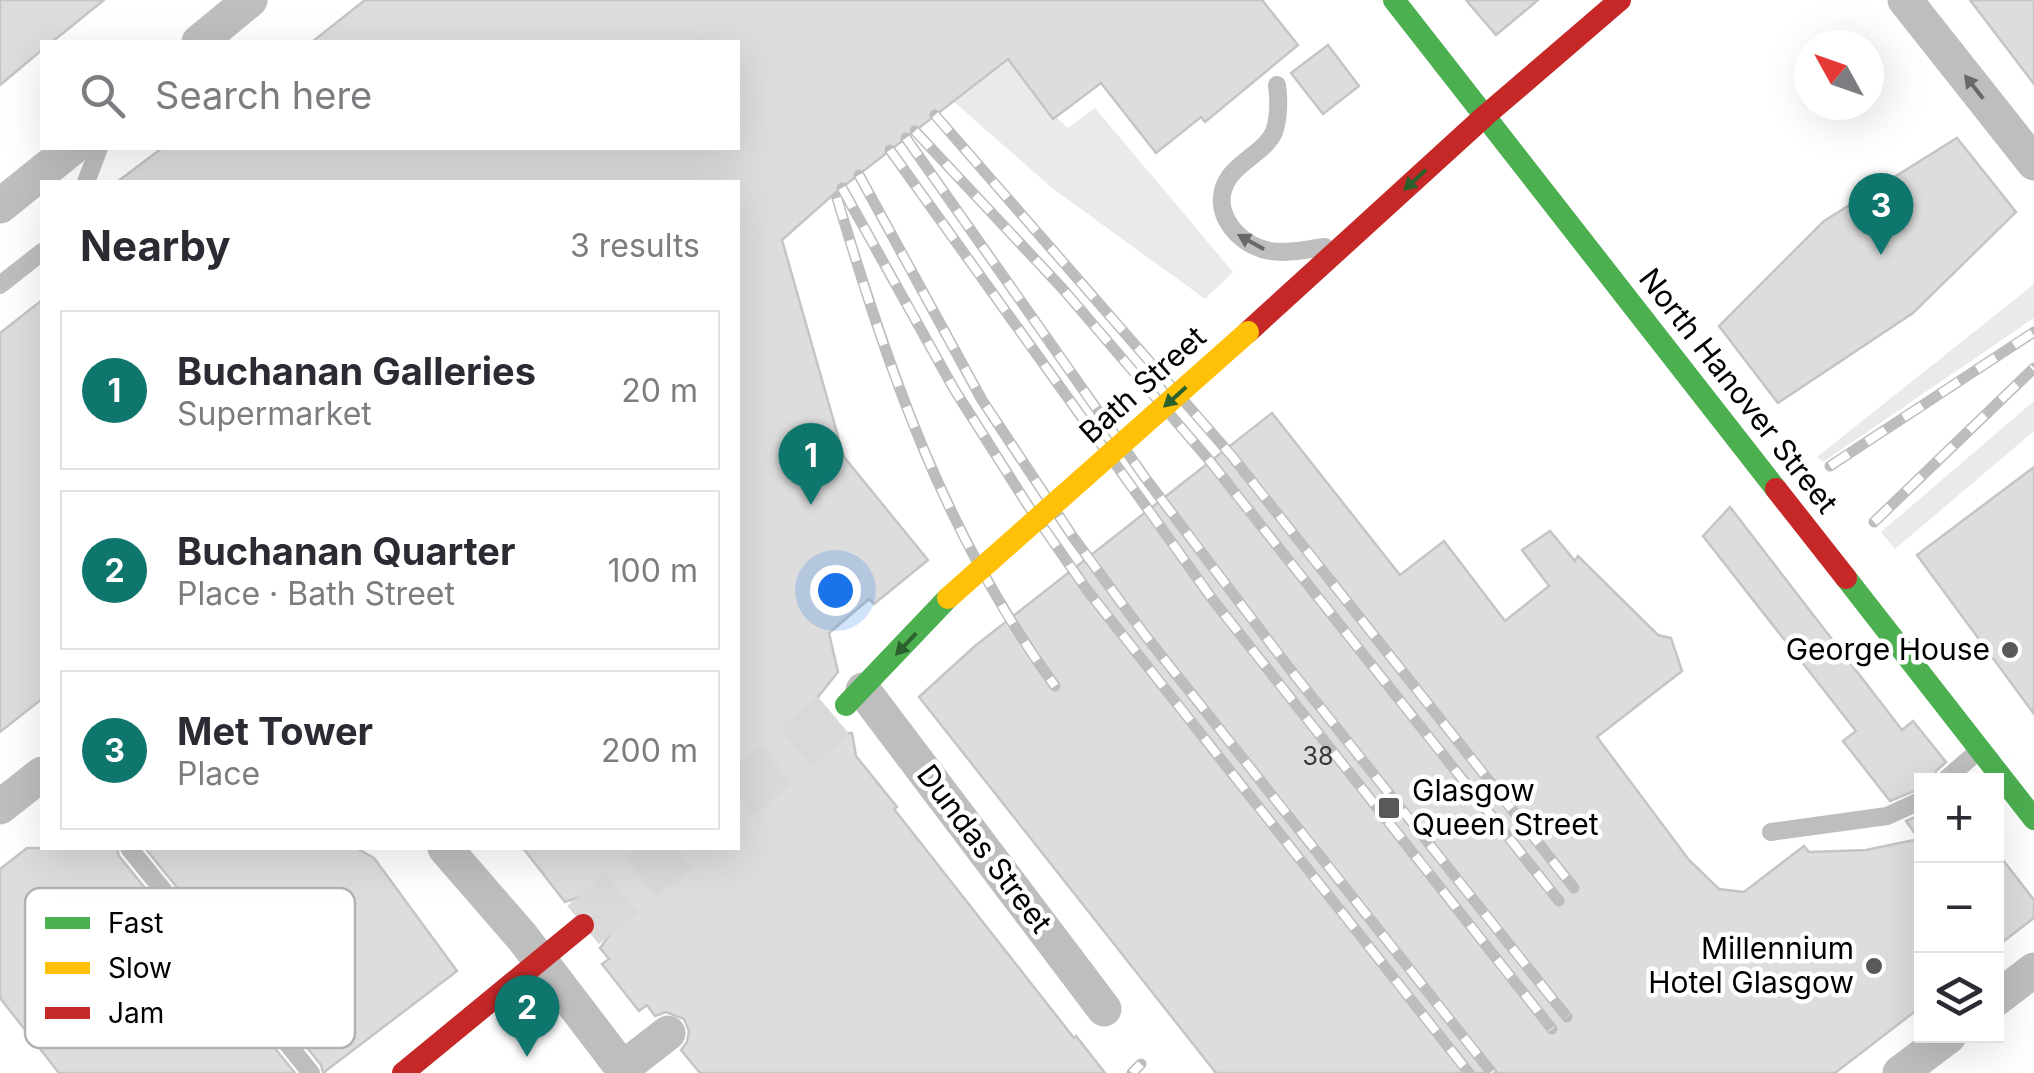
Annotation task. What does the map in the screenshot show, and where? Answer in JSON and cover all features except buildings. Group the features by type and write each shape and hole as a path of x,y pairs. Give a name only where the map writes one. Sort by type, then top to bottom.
{"street":[{"path":"201,40 250,0"},
{"name":"North Hanover Street","path":"1394,0 2034,819"},
{"name":"Bath Street","path":"855,698 948,598 1486,115 1620,0"},
{"path":"1905,0 2034,163"},
{"path":"0,206 70,150"},
{"name":"Dundas Street","path":"855,698 1104,1009"},
{"path":"0,807 40,776"},
{"path":"447,850 540,960 625,1071 668,1033"},
{"path":"403,1073 583,925"},
{"path":"2004,993 2034,970"},
{"path":"1900,1073 1940,1043"}],"lane":[{"path":"1278,85 1273,135 1229,177 1221,204 1224,218 1245,242 1272,252 1345,244"},
{"path":"87,180 99,150"},
{"path":"0,285 40,254"},
{"path":"1953,773 1980,750"},
{"path":"1771,832 1887,816 1914,804"},
{"path":"131,850 161,888"},
{"path":"291,1048 311,1073"}],"shaded area":[{"path":"1008,59 1052,119 1056,117 1068,128 1095,108 1233,272 1205,299 1052,188 953,101"},
{"path":"2034,284 2034,318 1823,462 1817,457"},
{"path":"2034,401 2034,431 1895,549 1881,532"}],"tunnel":[{"path":"740,794 846,705"},
{"path":"583,925 674,850"}],"railway":[{"path":"935,115 1231,455 1574,888"},
{"path":"915,131 1062,288 1209,460 1559,901"},
{"path":"906,138 1146,479 1293,673 1567,1017"},
{"path":"890,150 1213,600 1552,1029"},
{"path":"859,175 982,400 1073,537 1145,635 1492,1073"},
{"path":"842,188 954,389 1087,590 1469,1073"},
{"path":"837,198 878,328 925,452 982,571 1055,686"},
{"path":"1830,466 2034,332"},
{"path":"1874,522 2034,368"},
{"path":"1132,1073 1141,1064"}],"traffic: fast":[{"path":"1394,0 1776,489"},
{"path":"1846,578 2034,819"},
{"path":"846,705 948,598"}],"traffic: jam":[{"path":"1248,332 1486,115 1620,0"},
{"path":"1776,489 1846,578"},
{"path":"403,1073 583,925"}],"traffic: slow":[{"path":"948,598 1248,332"}],"place":[{"name":"Met Tower","path":"1881,255"},
{"name":"Buchanan Galleries","path":"811,505"},
{"name":"George House","path":"2010,650"},
{"name":"Glasgow Queen Street","path":"1389,808"},
{"name":"Millennium Hotel Glasgow","path":"1874,966"},
{"name":"Buchanan Quarter","path":"527,1057"}]}
